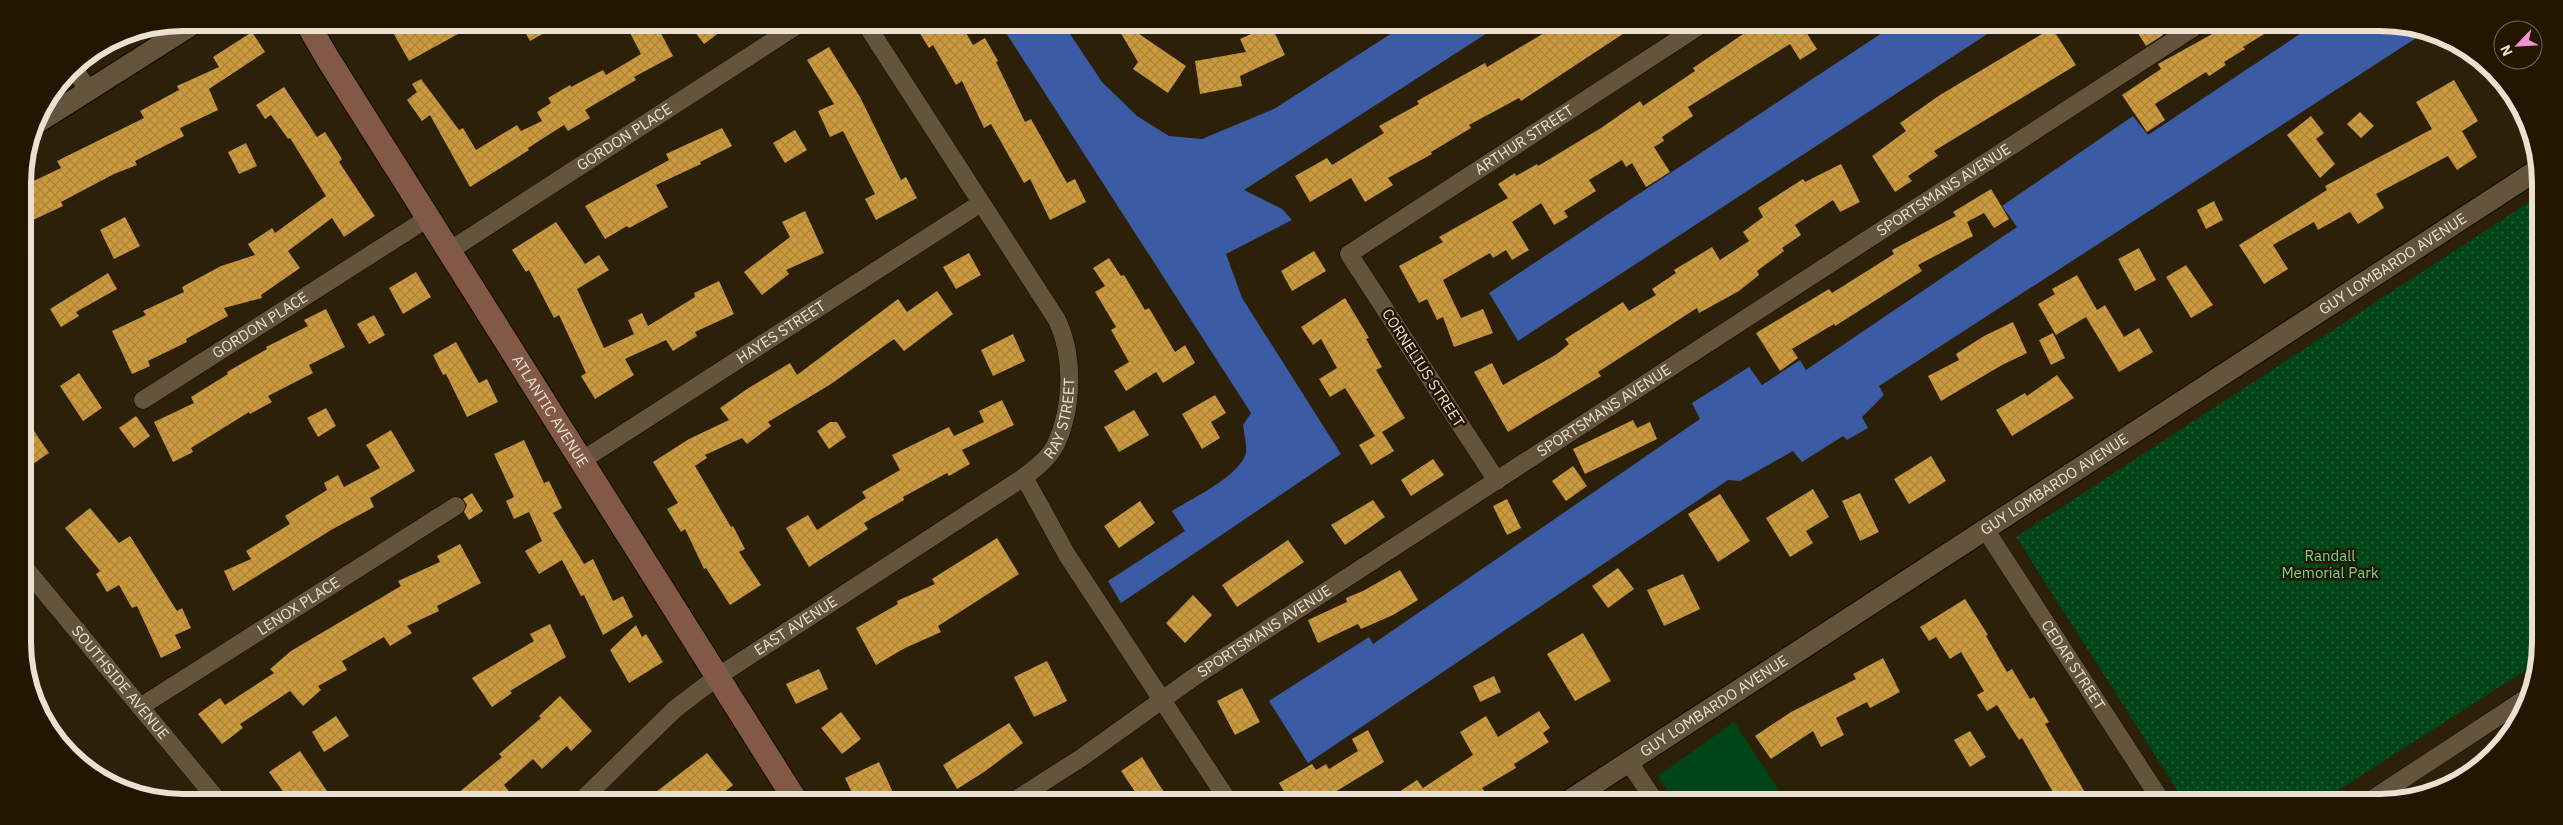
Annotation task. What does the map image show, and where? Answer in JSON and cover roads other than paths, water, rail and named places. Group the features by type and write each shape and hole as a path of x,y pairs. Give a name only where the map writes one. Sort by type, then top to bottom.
{"main road":[{"name":"ATLANTIC AVENUE","path":"312,31 791,794"}],"street":[{"path":"47,117 180,31"},
{"name":"GORDON PLACE","path":"449,251 788,31"},
{"name":"RAY STREET","path":"870,31 1057,320 1063,333 1069,359 1068,389 1056,444 1048,457 1024,478"},
{"name":"ARTHUR STREET","path":"1349,254 1691,31"},
{"name":"SPORTSMANS AVENUE","path":"1025,794 1194,678 2188,31"},
{"path":"78,74 88,90"},
{"name":"GUY LOMBARDO AVENUE","path":"1580,793 2531,174"},
{"name":"HAYES STREET","path":"581,461 981,203"},
{"name":"GORDON PLACE","path":"143,400 428,218"},
{"name":"CORNELIUS STREET","path":"1349,254 1497,481"},
{"path":"1024,478 1067,555 1223,794"},
{"name":"EAST AVENUE","path":"588,794 675,709 718,677 1024,478"},
{"name":"LENOX PLACE","path":"140,707 456,506"},
{"name":"CEDAR STREET","path":"1985,529 2156,793"},
{"name":"SOUTHSIDE AVENUE","path":"31,575 213,794"},
{"path":"2382,793 2518,705"},
{"path":"1629,762 1650,793"}],"water":[{"path":"1005,31 1068,31 1102,82 1137,116 1169,136 1202,139 1274,109 1395,31 1490,31 1244,190 1282,209 1292,220 1226,254 1242,298 1341,454 1121,603 1108,581 1185,531 1172,511 1214,486 1235,470 1242,462 1246,453 1243,425 1251,413"},
{"path":"1885,31 1992,31 1518,341 1489,293"},
{"path":"2304,31 2379,31 2419,36 1879,386 1884,395 1862,417 1868,428 1847,440 1843,436 1802,462 1793,451 1740,481 1728,480 1308,763 1269,701 1369,637 1373,644 1700,419 1692,403 1749,367 1762,385 1800,360 1806,370 2017,227 2002,206 2133,116 2148,135"}],"park label":[{"name":"Randall Memorial Park","path":"2330,564"}]}
